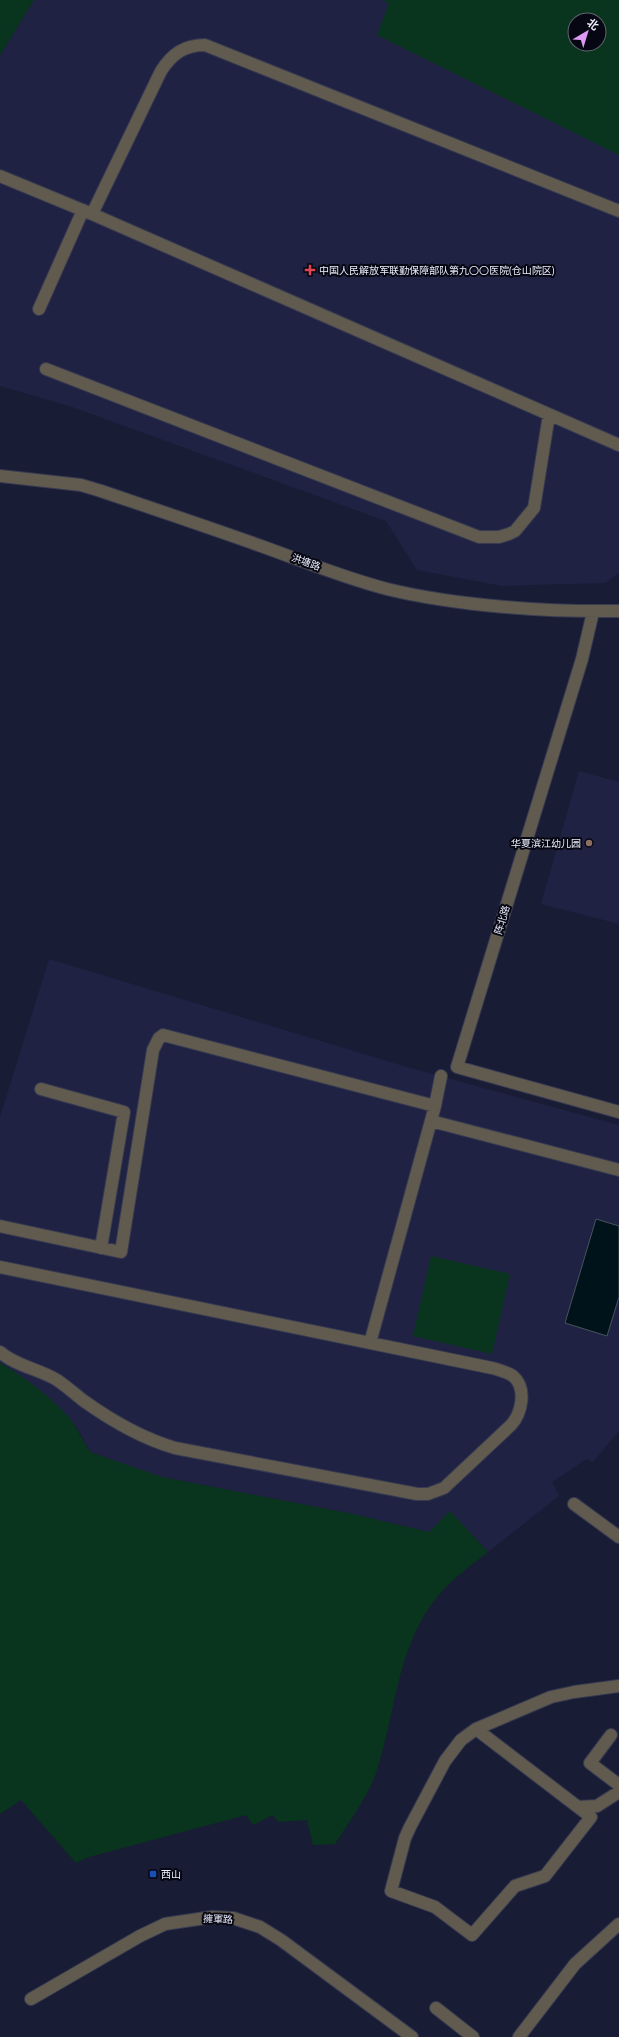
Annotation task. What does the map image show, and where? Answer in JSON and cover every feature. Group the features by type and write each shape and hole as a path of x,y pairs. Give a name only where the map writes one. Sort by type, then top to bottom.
{"street":[{"path":"39,309 167,60 183,48 192,45 205,45 619,211"},
{"path":"0,176 88,212 619,445"},
{"path":"46,369 479,537 500,537 515,531 534,508 549,415"},
{"name":"洪塘路","path":"0,476 61,482 101,491 337,573 393,590 466,602 593,612 619,611"},
{"name":"阵北路","path":"593,612 582,660 457,1067 619,1112"},
{"path":"0,1226 121,1252 153,1050 159,1038 163,1035 435,1106"},
{"path":"370,1343 431,1122 441,1076"},
{"path":"41,1089 124,1112 101,1248"},
{"path":"431,1122 619,1170"},
{"path":"113,1175 132,1179"},
{"path":"0,1267 492,1368 512,1376 516,1380 521,1396 521,1408 517,1419 444,1488 428,1494 418,1494 175,1448 156,1442 122,1426 101,1413 58,1381 0,1352"},
{"path":"574,1504 619,1537"},
{"path":"476,1729 591,1817 545,1876 515,1886 472,1935 435,1907 391,1891 405,1838 437,1774 453,1749 476,1729 551,1697 574,1692 619,1686"},
{"path":"611,1735 590,1763 619,1785"},
{"path":"578,1807 597,1806 619,1792"},
{"name":"擁軍路","path":"31,1999 140,1936 165,1924 212,1917 233,1918 260,1928 281,1940 412,2037"},
{"path":"519,2037 575,1964 619,1924"},
{"path":"436,2008 473,2037"}],"shaded area":[{"name":"中国人民解放军联勤保障部队第九〇〇医院(仓山院区)","path":"34,0 382,0 389,3 378,35 619,155 619,573 605,583 502,586 417,570 386,521 72,407 0,386 0,55"},
{"name":"华夏滨江幼儿园","path":"579,771 619,782 619,924 541,904"},
{"path":"49,959 407,1067 619,1125 619,1431 592,1463 587,1459 552,1482 559,1496 488,1552 450,1511 429,1532 353,1514 162,1477 90,1452 78,1429 49,1399 0,1363 0,1117"},
{"path":"596,1219 619,1226 619,1297 607,1336 565,1323"}],"green space":[{"path":"0,0 34,0 0,55"},
{"path":"382,0 619,0 619,155 377,35 389,3"},
{"path":"431,1256 510,1274 492,1354 413,1336"},
{"path":"0,1363 34,1386 58,1406 69,1417 90,1452 162,1477 353,1514 429,1532 450,1511 488,1552 449,1584 438,1596 424,1616 413,1637 405,1659 376,1773 363,1801 335,1844 313,1845 307,1820 278,1822 273,1815 253,1825 246,1815 89,1857 76,1863 21,1800 0,1814"}],"place":[{"name":"中国人民解放军联勤保障部队第九〇〇医院(仓山院区)","path":"310,270"},
{"name":"华夏滨江幼儿园","path":"589,843"},
{"name":"西山","path":"153,1874"}]}
